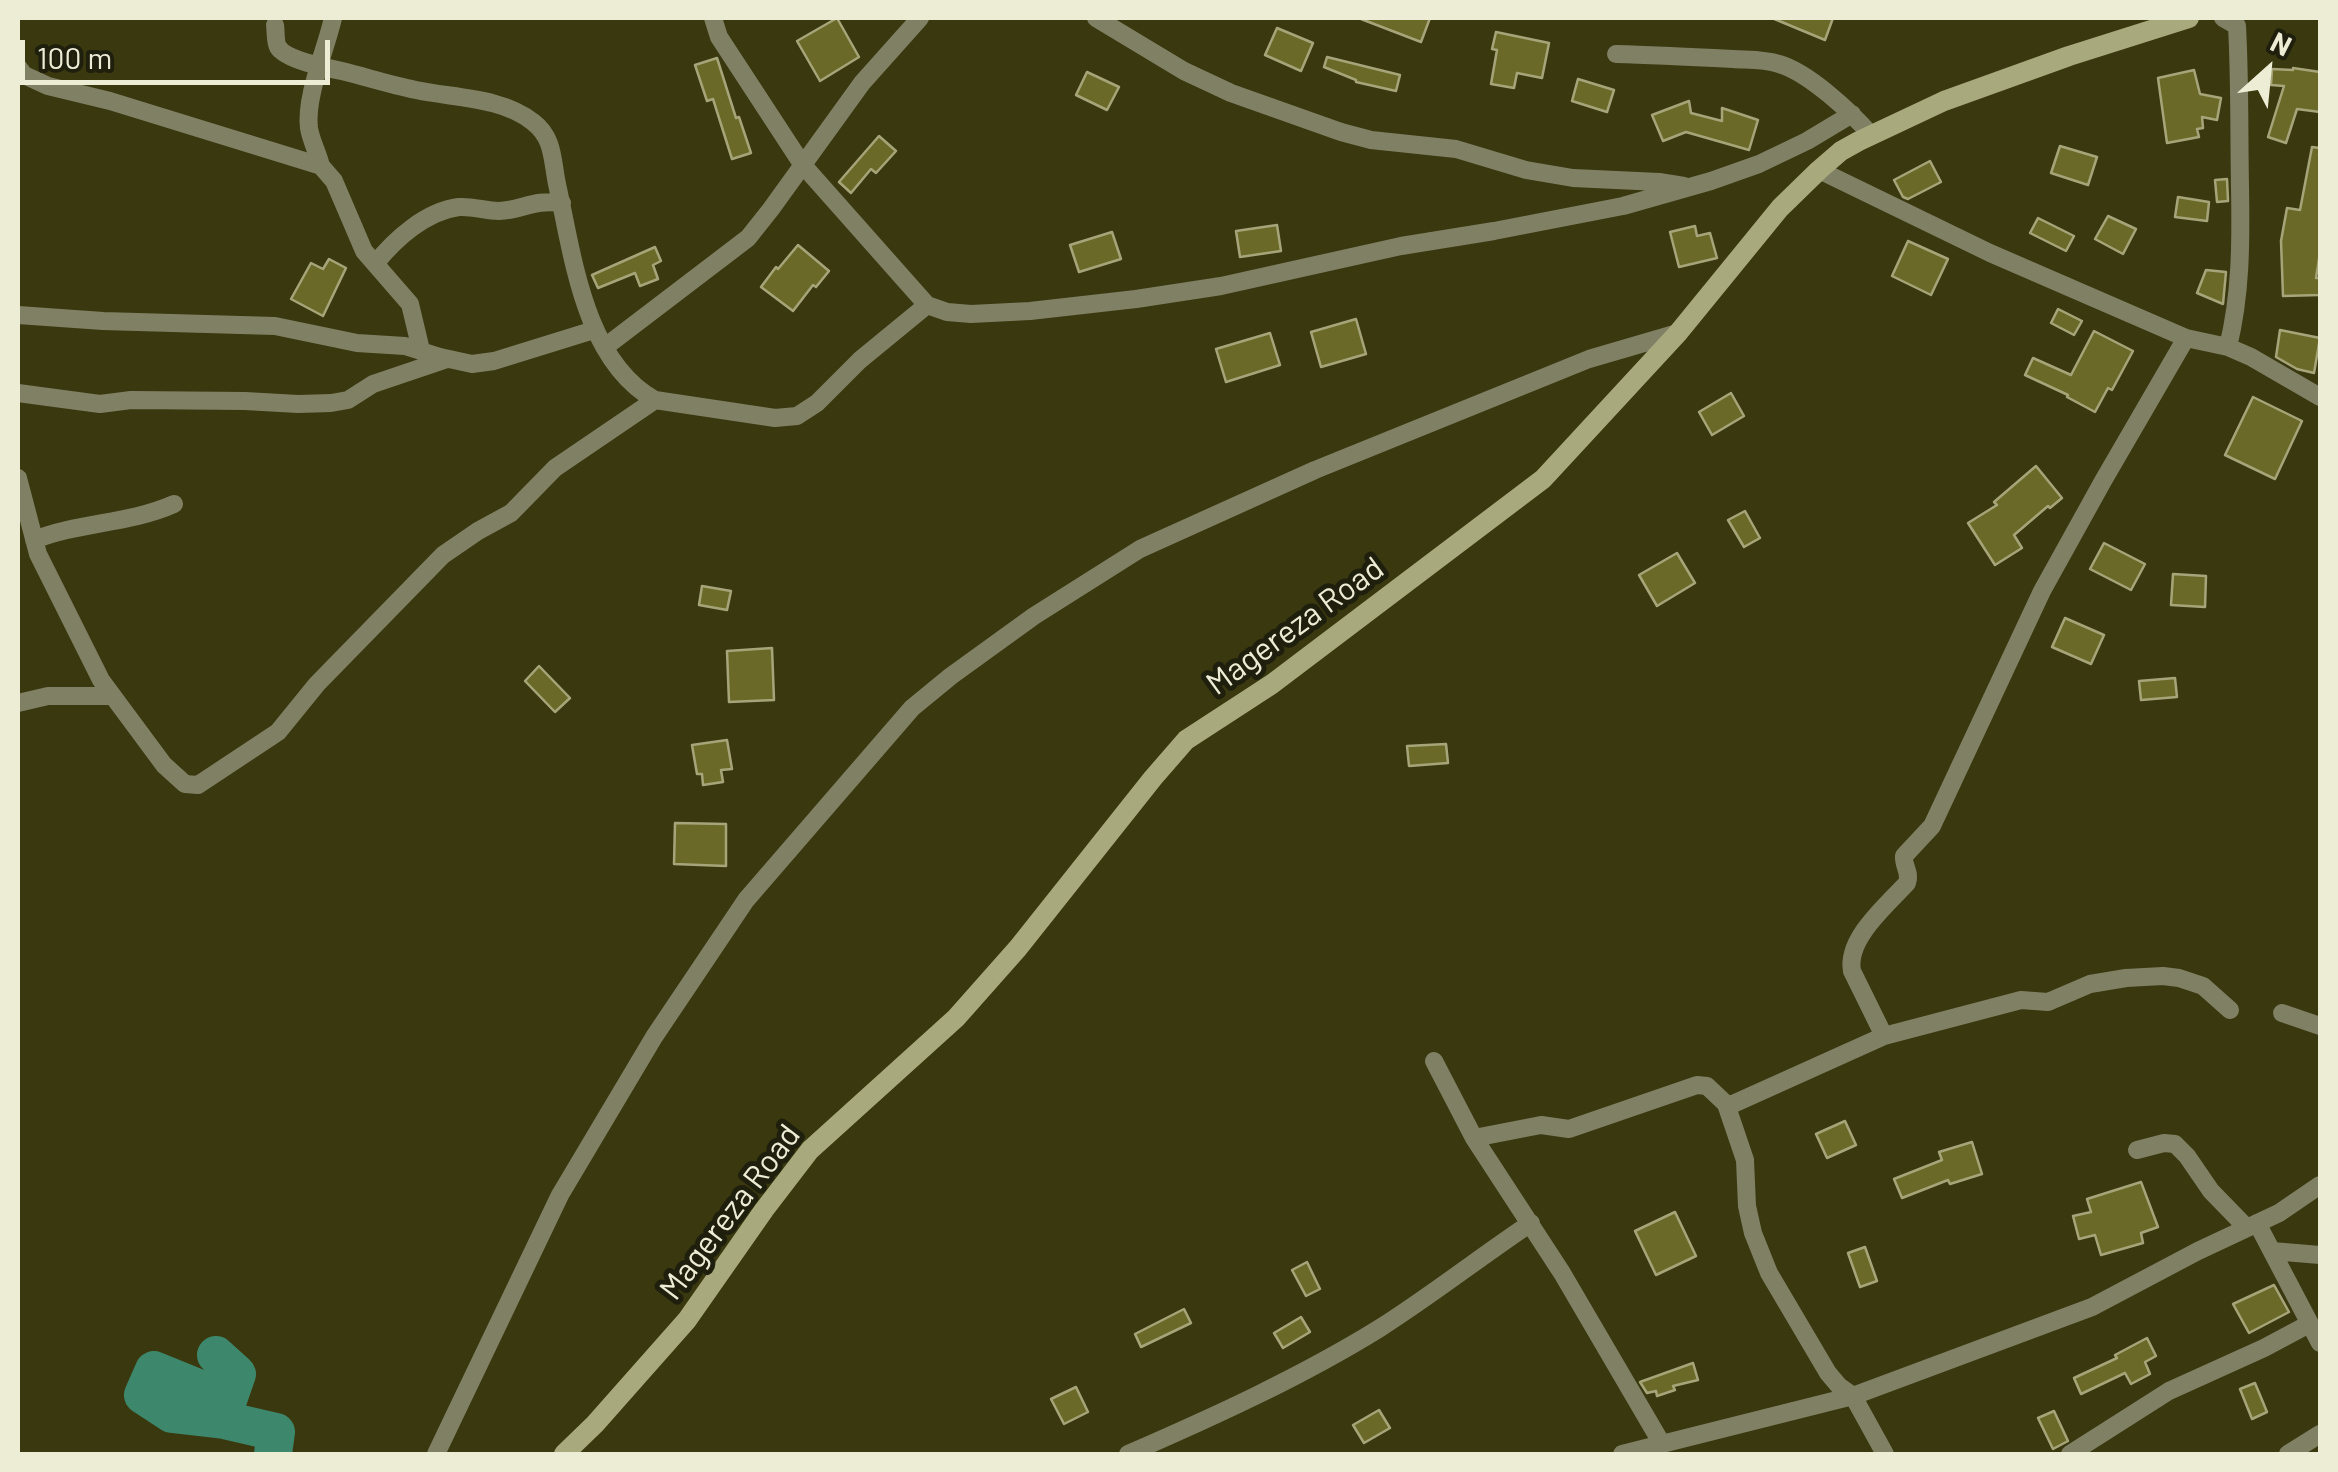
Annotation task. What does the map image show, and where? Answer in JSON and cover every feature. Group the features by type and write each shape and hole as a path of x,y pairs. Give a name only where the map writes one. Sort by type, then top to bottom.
{"street":[{"path":"333,18 308,117 311,136 364,251 410,304 422,350"},
{"path":"713,18 755,95 802,164 927,305 947,312 1030,311 1221,286 1400,246 1623,206 1735,174 1807,141 1852,114"},
{"path":"604,347 748,238 862,83 920,18"},
{"path":"1096,18 1184,71 1231,94 1341,132 1371,140 1456,149 1526,170 1573,178 1688,186"},
{"name":"Magereza Road","path":"564,1454 686,1320 810,1150 956,1018 1018,948 1186,740 1272,684 1543,479 1678,333 1780,208 1819,170 1841,152 1917,113 1989,84 2189,18"},
{"path":"2223,18 2237,26 2241,110 2240,279 2228,347"},
{"path":"275,25 280,50 320,66 402,87 481,101 532,121 552,148 594,330 624,376 655,400 775,418 797,416 817,403 860,360 927,305"},
{"path":"1616,54 1777,63 1800,75 1852,114 1871,135"},
{"path":"18,67 24,75 48,86 110,100 322,166"},
{"path":"1819,170 1990,253 2186,338 2228,347 2251,357 2320,397"},
{"path":"374,264 404,235 448,209 462,206 498,211 534,202 562,203"},
{"path":"18,315 104,322 275,326 357,343 406,346 472,364 594,330"},
{"path":"436,1454 560,1195 654,1037 746,900 912,708 1034,616 1140,549 1315,470 1589,358 1678,333"},
{"path":"1884,1036 1852,972 1852,950 1906,883 1909,876 1904,856 1932,826 2026,624 2186,338"},
{"path":"18,393 84,404 131,400 331,403 348,400 373,384 446,359"},
{"path":"18,478 38,554 93,664 164,765 185,784 198,785 278,732 317,684 443,555 511,513 556,468 655,400"},
{"path":"34,540 142,516 174,504"},
{"path":"18,703 48,696 113,696"},
{"path":"1726,1104 1734,1104 1884,1036 2021,1000 2048,1002 2090,984 2162,976 2194,982 2212,992 2230,1010"},
{"path":"2282,1013 2320,1026"},
{"path":"1434,1061 1474,1138 1577,1297 1662,1444"},
{"path":"1474,1138 1541,1125 1569,1129 1584,1126 1648,1100 1707,1086 1726,1104 1745,1160 1747,1206 1769,1273 1828,1373 1853,1396 1886,1454"},
{"path":"2137,1150 2176,1144 2210,1190 2252,1226 2272,1252 2320,1343"},
{"path":"1622,1454 1853,1396 2092,1307 2252,1226 2320,1185"},
{"path":"1128,1454 1334,1356 1424,1300 1531,1223"},
{"path":"2272,1252 2320,1255"},
{"path":"2070,1454 2169,1391 2309,1324"},
{"path":"2288,1454 2320,1434"}],"building":[{"path":"837,18 859,57 820,81 797,41"},
{"path":"1362,18 1430,18 1421,42"},
{"path":"1772,18 1833,18 1825,40"},
{"path":"1277,28 1313,43 1301,71 1265,55"},
{"path":"1496,32 1549,43 1542,78 1517,73 1514,88 1491,84"},
{"path":"1327,57 1400,75 1396,91 1356,82 1324,67"},
{"path":"717,58 751,153 732,159 713,99 707,101 695,65"},
{"path":"2272,69 2320,72 2320,112 2297,109 2286,143 2268,137 2284,86 2271,85"},
{"path":"2194,70 2200,94 2221,98 2217,120 2202,117 2203,128 2197,129 2199,137 2167,143 2158,78"},
{"path":"1087,72 1119,87 1107,110 1076,95"},
{"path":"1578,79 1614,90 1607,112 1572,101"},
{"path":"1689,101 1691,113 1722,121 1722,108 1758,120 1749,150 1686,132 1663,141 1652,115"},
{"path":"879,136 896,151 876,173 871,169 851,193 839,182"},
{"path":"2060,146 2097,157 2088,185 2051,173"},
{"path":"2312,147 2320,148 2320,253 2316,278 2320,278 2320,295 2283,296 2281,241 2287,208 2300,210"},
{"path":"1930,161 1941,182 1908,199 1903,197 1894,180"},
{"path":"2227,179 2228,201 2217,202 2215,180"},
{"path":"2178,197 2209,202 2207,221 2175,217"},
{"path":"2108,216 2136,229 2123,254 2095,239"},
{"path":"2038,218 2074,236 2066,251 2030,233"},
{"path":"1277,225 1281,251 1240,257 1236,231"},
{"path":"1695,226 1697,236 1710,233 1717,258 1679,267 1670,232"},
{"path":"1112,232 1121,259 1079,272 1070,245"},
{"path":"1908,241 1948,259 1931,295 1892,276"},
{"path":"798,245 829,271 793,311 761,287"},
{"path":"655,247 661,261 653,265 658,279 640,286 635,273 598,288 592,275"},
{"path":"329,259 346,268 323,316 291,299 311,263 323,269"},
{"path":"2206,270 2226,272 2223,304 2197,293"},
{"path":"2058,309 2082,321 2074,335 2051,323"},
{"path":"1356,319 1366,354 1321,367 1311,332"},
{"path":"2280,330 2320,338 2314,373 2276,357"},
{"path":"2094,331 2133,351 2095,412 2025,375 2033,358 2071,375"},
{"path":"1270,333 1280,365 1226,382 1216,349"},
{"path":"1731,393 1744,416 1712,435 1699,412"},
{"path":"2253,397 2302,421 2275,479 2225,455"},
{"path":"2036,466 2062,498 2014,535 2022,548 1995,565 1968,523 1997,505 1994,502"},
{"path":"1745,511 1760,538 1744,547 1728,520"},
{"path":"2104,543 2145,564 2131,590 2090,569"},
{"path":"1677,553 1695,583 1657,606 1639,575"},
{"path":"2173,574 2206,576 2205,607 2171,605"},
{"path":"702,586 731,591 727,610 699,605"},
{"path":"2065,618 2104,635 2091,664 2052,647"},
{"path":"772,648 774,700 729,702 727,651"},
{"path":"539,666 570,698 555,712 525,681"},
{"path":"2175,678 2177,697 2141,700 2139,681"},
{"path":"727,740 732,769 721,770 723,782 703,785 692,745"},
{"path":"1446,744 1448,763 1409,766 1407,746"},
{"path":"675,823 726,824 726,866 674,864"},
{"path":"1845,1121 1856,1145 1827,1158 1816,1134"},
{"path":"1972,1142 1982,1174 1950,1184 1948,1180 1902,1198 1894,1179 1942,1160 1939,1152"},
{"path":"2141,1182 2158,1227 2141,1233 2143,1243 2101,1255 2095,1235 2079,1239 2073,1216 2091,1212 2087,1199"},
{"path":"1675,1212 1696,1256 1656,1275 1635,1231"},
{"path":"1865,1247 1877,1281 1860,1287 1848,1253"},
{"path":"1307,1262 1320,1289 1306,1296 1292,1270"},
{"path":"2274,1285 2289,1312 2249,1333 2233,1304"},
{"path":"1184,1309 1191,1323 1141,1347 1135,1334"},
{"path":"1301,1317 1310,1332 1283,1348 1274,1333"},
{"path":"2147,1338 2156,1356 2145,1362 2150,1374 2131,1384 2125,1373 2081,1394 2074,1378 2117,1358 2115,1355"},
{"path":"1693,1363 1698,1380 1673,1386 1675,1390 1657,1396 1656,1391 1647,1393 1640,1382"},
{"path":"2255,1383 2267,1412 2252,1419 2240,1389"},
{"path":"1076,1387 1088,1412 1064,1424 1051,1399"},
{"path":"1379,1410 1390,1428 1364,1443 1353,1425"},
{"path":"2054,1411 2068,1441 2053,1449 2038,1418"}],"waterway":[{"path":"216,1355 237,1374 228,1400 154,1370 143,1395 172,1414 276,1432 273,1454"}]}
